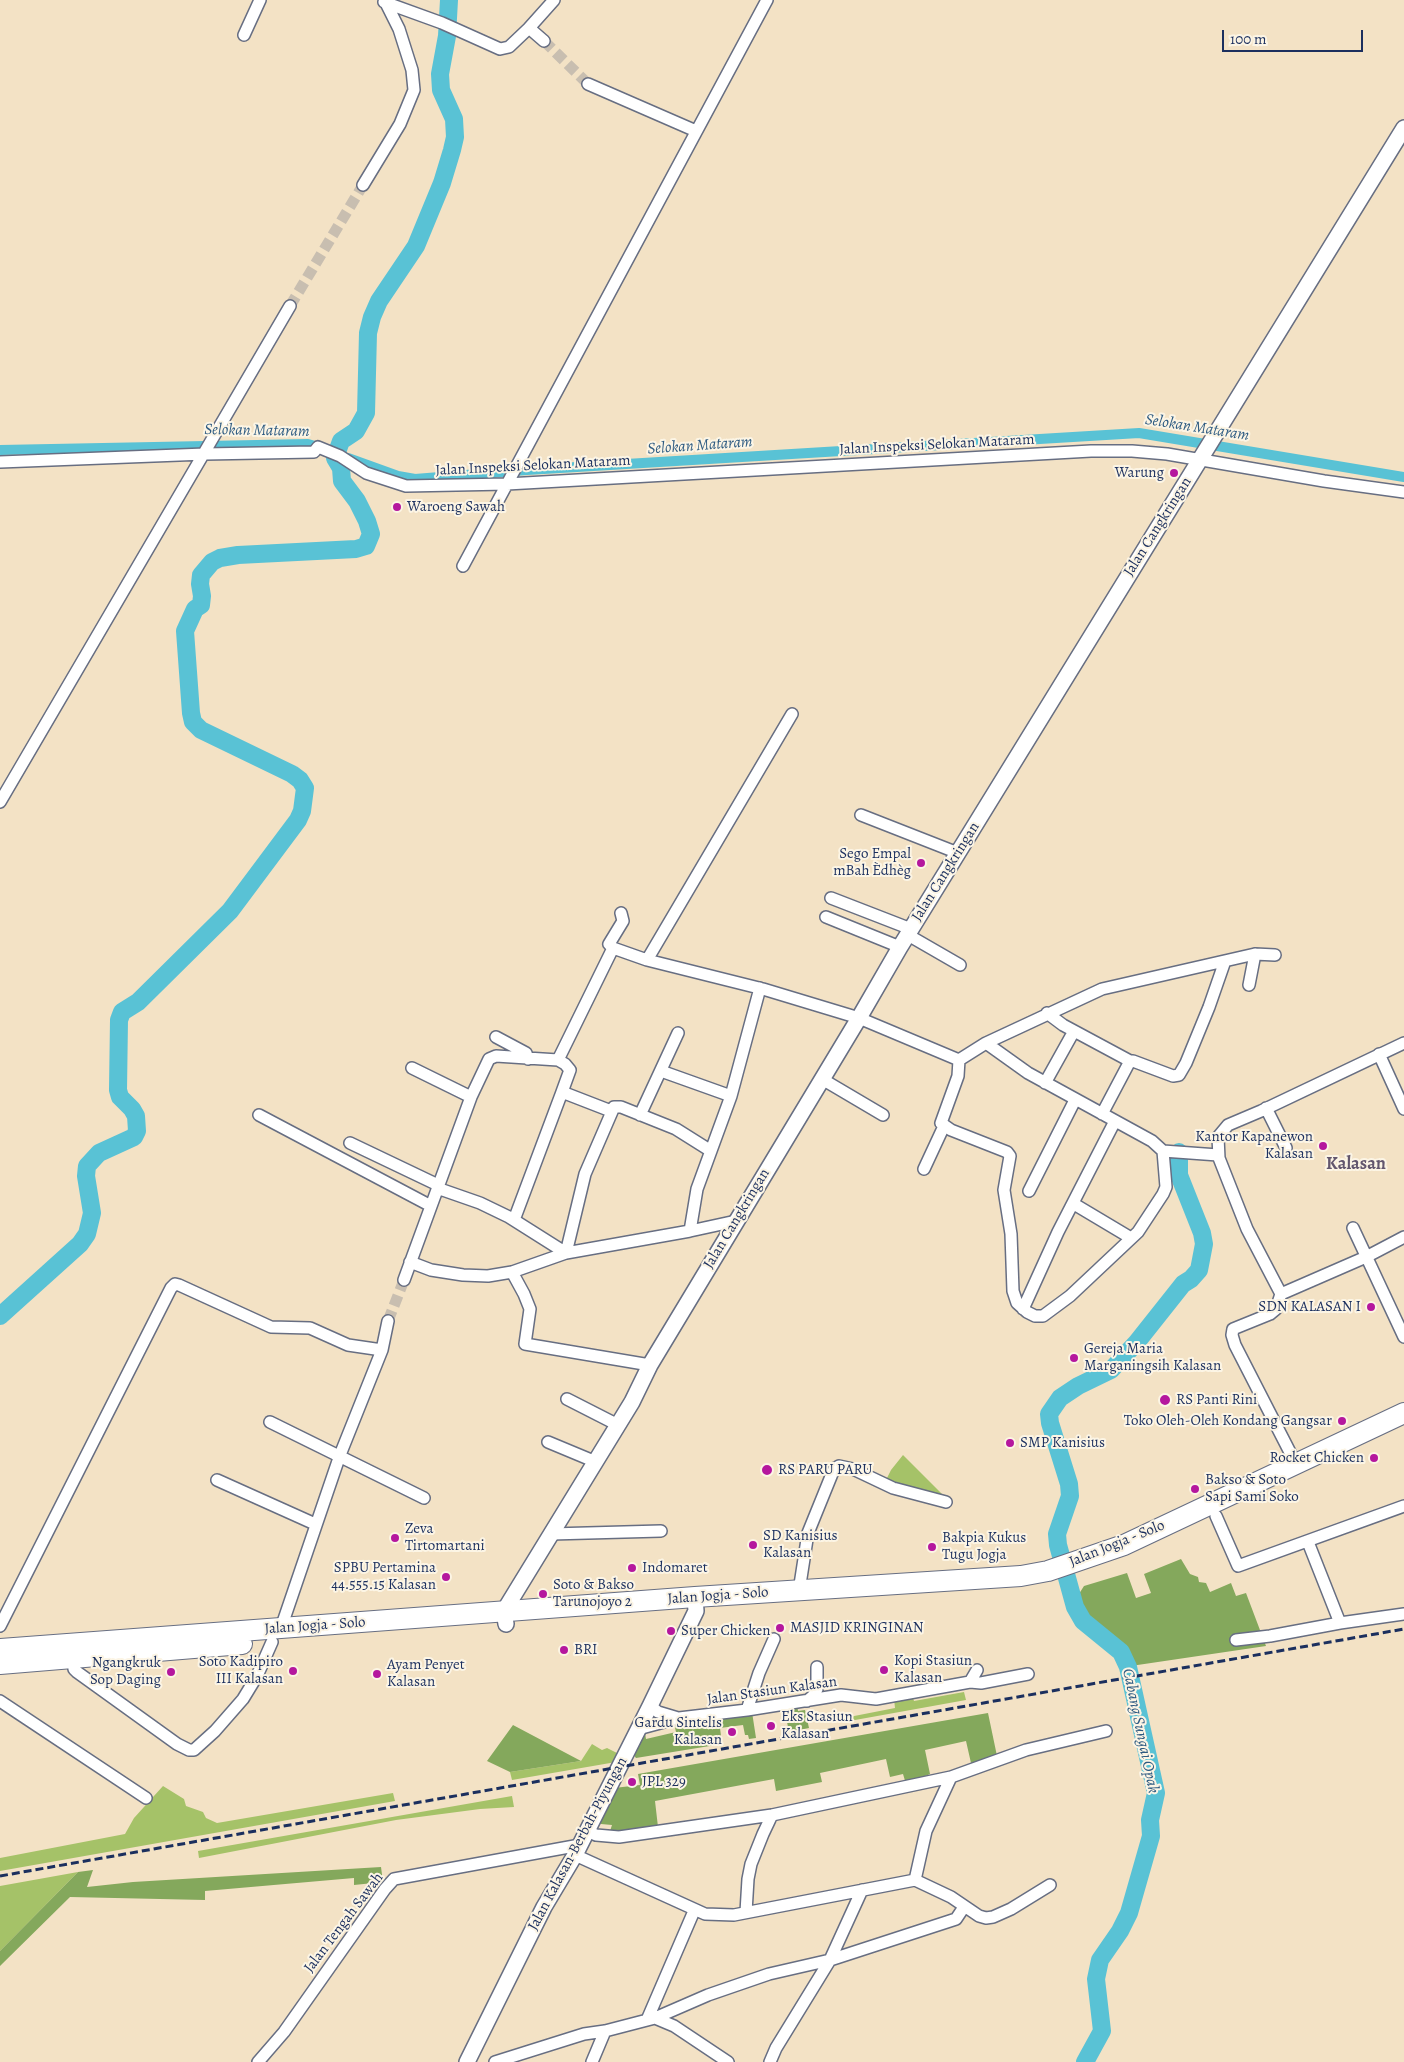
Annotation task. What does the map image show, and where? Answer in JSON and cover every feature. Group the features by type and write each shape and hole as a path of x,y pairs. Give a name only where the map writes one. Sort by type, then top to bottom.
{"highway":[{"name":"Jalan Jogja - Solo","path":"1090,1564 1124,1545 1404,1413"},
{"name":"Jalan Jogja - Solo","path":"0,1649 276,1635 695,1604 1016,1590 1090,1564 1135,1555 1404,1428"},
{"name":"Jalan Jogja - Solo","path":"695,1604 799,1591 1013,1577 1050,1577"},
{"name":"Jalan Jogja - Solo","path":"0,1664 73,1658 276,1635"}],"main road":[{"name":"Jalan Cangkringan","path":"505,1618 551,1534 632,1402 650,1365 906,937 1404,128"},
{"name":"Jalan Kalasan-Berbah-Piyungan","path":"467,2062 544,1907 577,1850 650,1706 695,1604"}],"street":[{"path":"244,35 260,0"},
{"path":"463,566 767,0"},
{"path":"383,1 463,32 500,49 509,47 555,1"},
{"path":"363,185 400,124 414,90 412,70 399,30 383,1"},
{"path":"529,28 544,42"},
{"path":"588,84 696,130"},
{"path":"0,802 290,306"},
{"name":"Jalan Inspeksi Selokan Mataram","path":"0,462 207,448 314,452 318,447 340,456 366,473 406,486 1091,451 1150,452 1202,457 1324,481 1404,492"},
{"path":"647,960 792,714"},
{"path":"861,815 958,853"},
{"path":"831,898 960,965"},
{"path":"620,913 623,921 610,944 613,948 647,960 760,988 859,1018 959,1060"},
{"path":"826,917 906,937"},
{"path":"558,1060 613,948"},
{"path":"959,1060 986,1043 1102,989 1255,954 1275,955"},
{"path":"1249,985 1255,954"},
{"path":"1047,1013 1074,1031 1130,1061 1135,1061 1173,1076 1179,1075 1186,1063 1209,1007 1225,961"},
{"path":"690,1231 698,1188 731,1096 760,988"},
{"path":"1045,1083 1074,1031"},
{"path":"640,1115 678,1033"},
{"path":"496,1037 526,1053 528,1060"},
{"path":"986,1043 1045,1083 1152,1141 1164,1151 1218,1154"},
{"path":"1296,1464 1235,1345 1232,1335 1233,1329 1270,1314 1276,1309 1281,1294 1247,1229 1218,1154 1218,1137 1228,1125 1404,1043"},
{"path":"1379,1054 1404,1109"},
{"path":"404,1280 470,1097 491,1058 496,1056 528,1060 558,1060 570,1070 514,1220"},
{"path":"959,1060 958,1076 941,1120 944,1126 1007,1152 1010,1156 1005,1183 1005,1196 1011,1234 1014,1297 1023,1309 1035,1316 1043,1316 1070,1296 1138,1232 1163,1194 1166,1180 1164,1151"},
{"path":"1102,1114 1130,1061"},
{"path":"412,1068 470,1097"},
{"path":"661,1071 731,1096"},
{"path":"822,1079 883,1115"},
{"path":"562,1092 611,1111"},
{"path":"1030,1191 1075,1100"},
{"path":"566,1253 586,1174 611,1111 617,1106 676,1129 711,1151"},
{"path":"1266,1108 1286,1148"},
{"path":"259,1115 431,1206"},
{"path":"1023,1309 1058,1232 1115,1121"},
{"path":"924,1169 944,1126"},
{"path":"350,1143 437,1187 480,1203 514,1220 566,1253"},
{"path":"1074,1204 1131,1238"},
{"path":"410,1262 431,1270 463,1275 488,1276 512,1272 566,1253 736,1221"},
{"path":"1353,1228 1366,1257 1399,1310 1404,1337"},
{"path":"1281,1294 1366,1257 1404,1237"},
{"path":"512,1272 530,1309 525,1344 650,1365"},
{"path":"0,1626 170,1288 175,1284 271,1327 310,1328 348,1345 382,1350"},
{"path":"73,1658 74,1669 77,1672 177,1744 194,1750 215,1731 243,1699 257,1676 276,1635 340,1455 382,1350 388,1321"},
{"path":"567,1399 618,1425"},
{"path":"270,1422 424,1498"},
{"path":"548,1442 596,1462"},
{"path":"799,1591 808,1533 834,1469 839,1466 853,1469 893,1488 946,1502"},
{"path":"217,1480 315,1524"},
{"path":"1216,1516 1238,1566 1404,1506"},
{"path":"551,1534 660,1531"},
{"path":"1308,1542 1340,1623"},
{"path":"1236,1640 1404,1614"},
{"path":"748,1710 759,1673 774,1638"},
{"path":"807,1700 817,1690 817,1667"},
{"path":"970,1682 977,1670"},
{"name":"Jalan Stasiun Kalasan","path":"638,1729 679,1718 748,1710 841,1695 876,1699 970,1682 981,1683 1028,1674"},
{"path":"0,1701 146,1798"},
{"path":"650,1706 658,1712 679,1718"},
{"path":"587,1830 596,1835 618,1837 772,1815 951,1777 1026,1750 1106,1731"},
{"path":"915,1880 926,1831 951,1777"},
{"path":"746,1912 751,1864 772,1815"},
{"path":"577,1850 694,1911 718,1915 746,1912 915,1880 951,1897 979,1916 993,1917 1050,1885"},
{"name":"Jalan Tengah Sawah","path":"258,2062 284,2032 385,1888 394,1879 577,1850"},
{"path":"770,2062 776,2048 830,1960 862,1890"},
{"path":"495,2062 584,2034 605,2031 769,1974 830,1960 956,1918 964,1906"},
{"path":"651,2016 694,1911"},
{"path":"651,2016 674,2026 728,2062"},
{"path":"592,2062 605,2031"}],"green space":[{"path":"903,1455 945,1497 885,1482 891,1470"},
{"path":"1181,1559 1190,1574 1198,1577 1199,1582 1206,1583 1210,1592 1231,1583 1236,1596 1246,1593 1266,1646 1124,1667 1115,1651 1096,1631 1075,1600 1084,1586 1127,1573 1136,1598 1151,1593 1144,1574"},
{"path":"964,1692 966,1700 844,1722 844,1718 895,1708 894,1699 912,1695 914,1701"},
{"path":"797,1704 798,1711 805,1710 809,1728 789,1732 784,1707"},
{"path":"752,1712 756,1738 749,1739 748,1735 745,1735 743,1725 720,1728 722,1744 636,1758 631,1752 640,1734 645,1733 646,1739 676,1732 674,1723"},
{"path":"988,1713 997,1756 971,1763 966,1741 925,1750 930,1774 906,1784 903,1774 890,1777 886,1759 820,1773 822,1782 776,1791 774,1779 655,1801 658,1827 613,1835 610,1831 612,1825 601,1824 598,1820 614,1788 640,1785 638,1774"},
{"path":"513,1725 581,1761 510,1772 487,1761"},
{"path":"592,1744 602,1750 607,1748 621,1755 616,1762 512,1780 510,1772 581,1761"},
{"path":"163,1786 184,1799 186,1806 203,1812 206,1818 217,1823 393,1793 395,1801 0,1871 0,1858 125,1834 134,1818"},
{"path":"512,1796 514,1807 480,1809 396,1820 199,1858 198,1851"},
{"path":"381,1867 383,1882 354,1885 354,1878 205,1891 205,1900 70,1897 0,1966 0,1951 78,1872 93,1870 87,1887 133,1882"},
{"path":"78,1872 0,1951 0,1886"}],"waterway":[{"path":"0,1316 80,1244 87,1234 92,1213 86,1176 87,1166 99,1153 134,1137 137,1131 136,1116 120,1097 118,1090 119,1020 122,1012 138,1002 230,911 298,820 302,811 305,788 300,780 292,774 201,730 193,722 185,631 195,609 201,605 201,575 212,562 220,558 238,555 356,549 366,546 371,534 367,521 357,501 342,481 341,468 335,458 341,441 356,431 366,413 368,333 372,317 379,301 416,246 442,183 452,150 455,137 454,119 441,90 440,74 447,36 449,0"},
{"name":"Selokan Mataram","path":"348,458 398,476 415,479 527,470 1139,433 1404,477"},
{"name":"Selokan Mataram","path":"0,450 308,444 325,449"},
{"name":"Cabang Sungai Opak","path":"1085,2062 1102,2031 1096,1979 1100,1960 1120,1931 1129,1913 1151,1836 1150,1820 1156,1793 1128,1667 1121,1652 1083,1621 1075,1607 1058,1545 1057,1534 1070,1496 1069,1484 1050,1423 1049,1414 1060,1398 1078,1386 1111,1370 1137,1342 1183,1284 1191,1279 1199,1270 1204,1244 1202,1233 1179,1175 1179,1152"}],"tunnel":[{"path":"544,41 588,84"},
{"path":"290,306 363,185"},
{"path":"388,1321 404,1280"}],"railway":[{"path":"0,1876 1404,1629"}],"place":[{"name":"Warung","path":"1174,473"},
{"name":"Waroeng Sawah","path":"397,507"},
{"name":"Sego Empal mBah Èdhèg","path":"921,863"},
{"name":"Kantor Kapanewon Kalasan","path":"1323,1146"},
{"name":"SDN KALASAN I","path":"1371,1307"},
{"name":"Gereja Maria Marganingsih Kalasan","path":"1074,1358"},
{"name":"RS Panti Rini","path":"1165,1400"},
{"name":"Toko Oleh-Oleh Kondang Gangsar","path":"1342,1421"},
{"name":"SMP Kanisius","path":"1010,1443"},
{"name":"Rocket Chicken","path":"1374,1458"},
{"name":"RS PARU PARU","path":"767,1470"},
{"name":"Bakso & Soto Sapi Sami Soko","path":"1195,1489"},
{"name":"Zeva Tirtomartani","path":"395,1538"},
{"name":"SD Kanisius Kalasan","path":"753,1545"},
{"name":"Bakpia Kukus Tugu Jogja","path":"932,1547"},
{"name":"Indomaret","path":"632,1568"},
{"name":"SPBU Pertamina 44.555.15 Kalasan","path":"446,1577"},
{"name":"Soto & Bakso Tarunojoyo 2","path":"543,1594"},
{"name":"MASJID KRINGINAN","path":"780,1628"},
{"name":"Super Chicken","path":"671,1631"},
{"name":"BRI","path":"564,1650"},
{"name":"Kopi Stasiun Kalasan","path":"884,1670"},
{"name":"Soto Kadipiro III Kalasan","path":"293,1671"},
{"name":"Ngangkruk Sop Daging","path":"171,1672"},
{"name":"Ayam Penyet Kalasan","path":"377,1674"},
{"name":"Eks Stasiun Kalasan","path":"771,1726"},
{"name":"Gardu Sintelis Kalasan","path":"732,1732"},
{"name":"JPL 329","path":"632,1782"}],"district":[{"name":"Kalasan","path":"1356,1165"}]}
